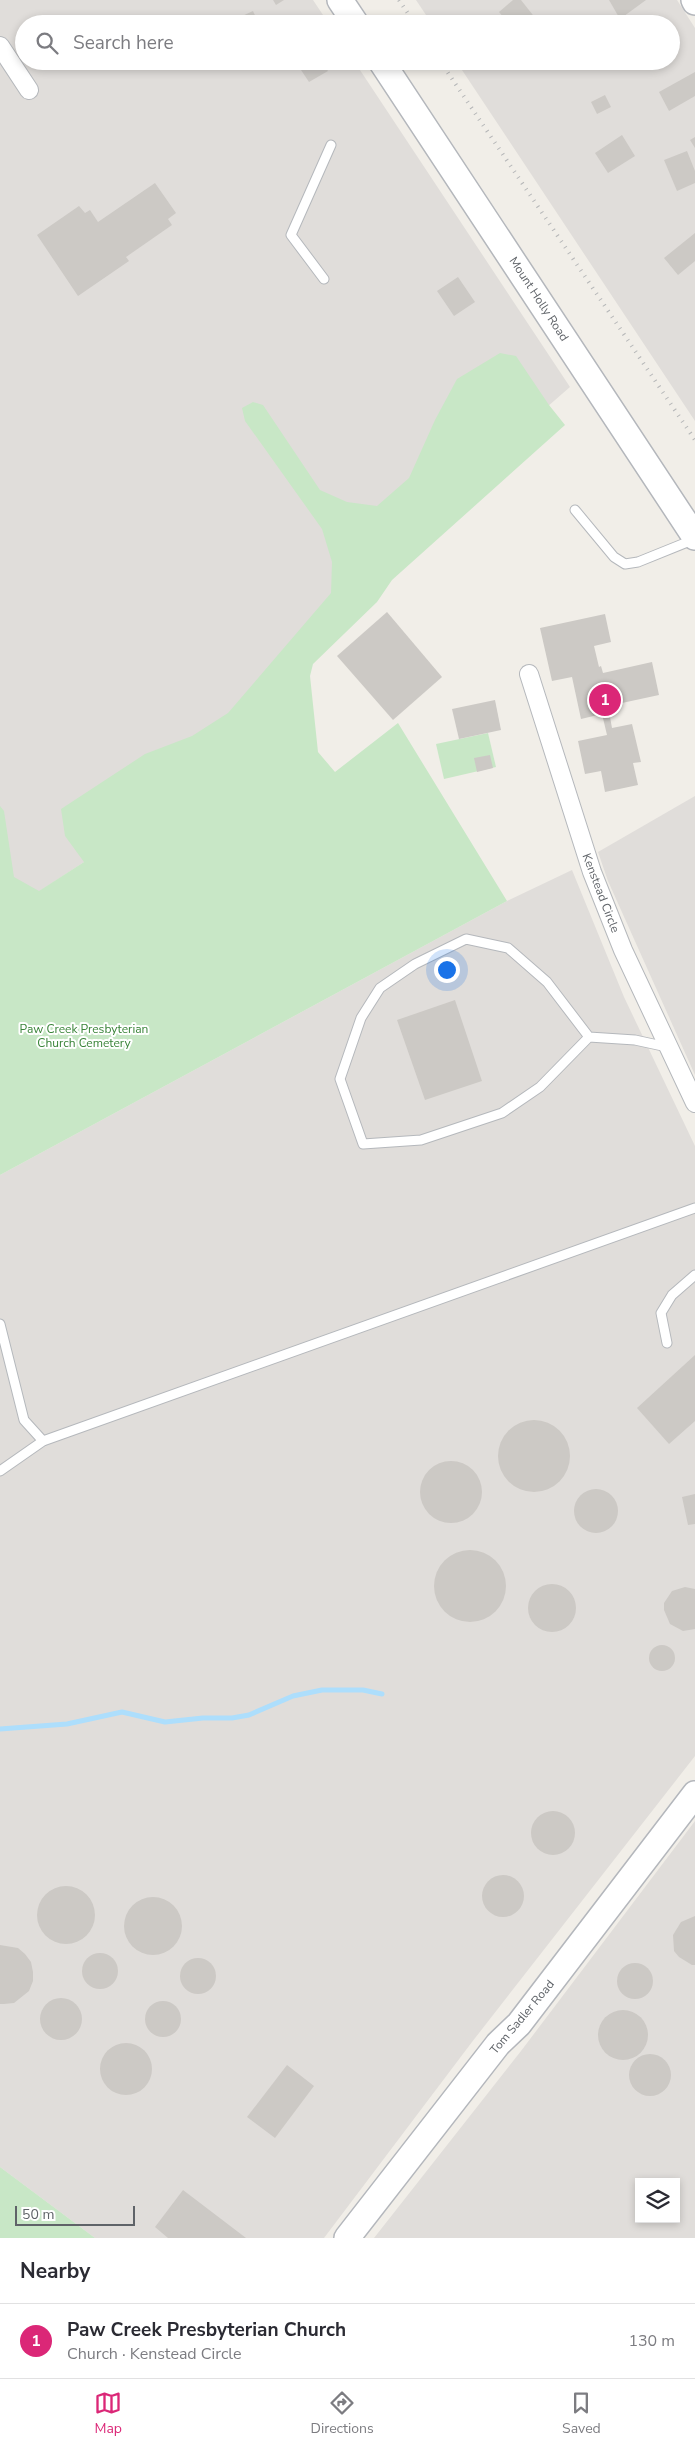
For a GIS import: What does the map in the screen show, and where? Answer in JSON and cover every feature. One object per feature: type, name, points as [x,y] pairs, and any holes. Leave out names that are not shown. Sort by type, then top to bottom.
[{"type":"street","points":[[340,0],[350,15]]},
{"type":"street","points":[[0,46],[15,69]]},
{"type":"street","points":[[16,70],[29,90]]},
{"type":"street","name":"Mount Holly Road","points":[[387,70],[695,538]]},
{"type":"street","name":"Kenstead Circle","points":[[529,674],[592,872],[667,1047],[694,1100]]},
{"type":"street","name":"Tom Sadler Road","points":[[347,2238],[498,2044],[530,2009],[695,1794]]},
{"type":"lane","points":[[324,279],[291,235],[331,145]]},
{"type":"lane","points":[[575,510],[614,557],[625,564],[638,562],[695,538]]},
{"type":"lane","points":[[589,1037],[547,982],[508,948],[466,939],[414,964],[380,988],[361,1018],[340,1079],[362,1144],[421,1140],[502,1113],[540,1086],[589,1037],[635,1040],[667,1047]]},
{"type":"lane","points":[[0,1471],[44,1441],[695,1208]]},
{"type":"lane","points":[[667,1343],[661,1313],[672,1295],[695,1275]]},
{"type":"lane","points":[[0,1324],[24,1420],[44,1441]]},
{"type":"shaded area","points":[[0,0],[313,0],[323,15],[15,15],[15,70],[360,70],[570,387],[374,558],[136,828],[0,917]]},
{"type":"shaded area","points":[[416,0],[677,0],[695,28],[695,421],[462,70],[680,70],[680,15],[426,15]]},
{"type":"shaded area","points":[[695,796],[695,1075],[608,881],[598,852]]},
{"type":"shaded area","points":[[572,870],[624,997],[695,1146],[695,1756],[472,2042],[324,2238],[95,2238],[0,2167],[0,1175],[507,901]]},
{"type":"shaded area","points":[[695,1821],[695,2238],[374,2238],[521,2051]]},
{"type":"green space","name":"Paw Creek Presbyterian Church Cemetery","points":[[500,353],[516,356],[565,425],[392,580],[377,602],[313,664],[310,676],[318,752],[335,772],[398,723],[507,901],[0,1175],[0,806],[4,811],[14,877],[39,891],[84,862],[65,836],[61,809],[145,754],[192,736],[228,713],[331,593],[332,562],[322,529],[245,421],[242,408],[253,402],[263,405],[320,490],[347,502],[377,506],[409,478],[435,420],[457,379]]},
{"type":"green space","points":[[488,733],[496,767],[444,779],[436,744]]},
{"type":"green space","points":[[0,2167],[95,2238],[0,2238]]},
{"type":"building","points":[[273,0],[284,0],[276,5]]},
{"type":"building","points":[[513,0],[521,0],[533,15],[502,15],[499,12]]},
{"type":"building","points":[[609,0],[646,0],[625,15],[618,15]]},
{"type":"building","points":[[253,11],[255,15],[244,15]]},
{"type":"building","points":[[301,70],[327,70],[328,71],[309,82]]},
{"type":"building","points":[[695,72],[695,96],[669,111],[659,92]]},
{"type":"building","points":[[605,95],[611,107],[597,114],[591,102]]},
{"type":"building","points":[[622,135],[635,156],[608,173],[595,153]]},
{"type":"building","points":[[695,137],[695,148],[690,140]]},
{"type":"building","points":[[687,151],[695,171],[695,183],[677,191],[664,160]]},
{"type":"building","points":[[155,183],[176,213],[168,219],[172,225],[126,257],[129,261],[78,296],[37,235],[79,206],[85,213],[90,210],[98,222]]},
{"type":"building","points":[[695,233],[695,261],[678,275],[664,258]]},
{"type":"building","points":[[458,277],[475,302],[454,316],[437,291]]},
{"type":"building","points":[[387,612],[442,677],[393,720],[337,656]]},
{"type":"building","points":[[605,614],[611,642],[594,646],[599,667],[601,666],[603,673],[652,662],[659,695],[608,706],[612,728],[632,724],[641,762],[633,763],[638,785],[605,792],[601,771],[585,774],[578,741],[607,735],[602,714],[581,719],[572,677],[552,681],[540,628]]},
{"type":"building","points":[[495,700],[501,730],[459,739],[452,709]]},
{"type":"building","points":[[490,755],[493,768],[477,772],[474,758]]},
{"type":"building","points":[[455,1000],[482,1081],[425,1100],[397,1020]]},
{"type":"building","points":[[695,1355],[695,1421],[669,1444],[637,1408]]},
{"type":"building","points":[[527,1420],[541,1420],[560,1430],[570,1449],[570,1463],[560,1482],[541,1492],[527,1492],[508,1482],[498,1463],[498,1449],[508,1430]]},
{"type":"building","points":[[445,1461],[457,1461],[473,1470],[480,1480],[482,1492],[480,1504],[473,1514],[457,1523],[445,1523],[434,1518],[425,1509],[420,1498],[420,1486],[425,1475],[434,1466]]},
{"type":"building","points":[[596,1489],[608,1493],[614,1499],[618,1511],[614,1523],[608,1529],[596,1533],[584,1529],[578,1523],[574,1511],[578,1499],[584,1493]]},
{"type":"building","points":[[695,1494],[695,1524],[688,1525],[682,1497]]},
{"type":"building","points":[[470,1550],[484,1553],[496,1560],[503,1572],[506,1586],[503,1600],[496,1612],[484,1619],[470,1622],[456,1619],[444,1612],[437,1600],[434,1586],[437,1572],[444,1560],[456,1553]]},
{"type":"building","points":[[547,1584],[557,1584],[569,1591],[576,1603],[576,1613],[569,1625],[557,1632],[547,1632],[539,1628],[532,1621],[528,1613],[528,1603],[532,1595],[539,1588]]},
{"type":"building","points":[[685,1587],[695,1589],[695,1629],[683,1631],[670,1624],[664,1610],[664,1603],[672,1591]]},
{"type":"building","points":[[662,1645],[671,1649],[675,1658],[671,1667],[662,1671],[653,1667],[649,1658],[653,1649]]},
{"type":"building","points":[[553,1811],[565,1815],[571,1821],[575,1833],[571,1845],[565,1851],[553,1855],[541,1851],[535,1845],[531,1833],[535,1821],[541,1815]]},
{"type":"building","points":[[507,1875],[515,1878],[521,1884],[524,1896],[521,1908],[515,1914],[499,1917],[491,1914],[485,1908],[482,1892],[485,1884],[491,1878]]},
{"type":"building","points":[[60,1886],[72,1886],[82,1890],[91,1899],[95,1921],[87,1936],[72,1944],[60,1944],[50,1940],[41,1931],[37,1921],[37,1909],[41,1899],[50,1890]]},
{"type":"building","points":[[153,1897],[164,1899],[174,1905],[180,1915],[182,1926],[180,1937],[174,1947],[164,1953],[153,1955],[142,1953],[132,1947],[126,1937],[124,1926],[126,1915],[132,1905],[142,1899]]},
{"type":"building","points":[[695,1916],[695,1965],[692,1965],[679,1957],[674,1951],[673,1935],[681,1922]]},
{"type":"building","points":[[0,1945],[18,1948],[31,1962],[33,1981],[29,1991],[14,2003],[0,2004]]},
{"type":"building","points":[[100,1953],[107,1954],[113,1958],[117,1964],[117,1978],[113,1984],[107,1988],[100,1989],[93,1988],[87,1984],[83,1978],[82,1971],[83,1964],[87,1958],[93,1954]]},
{"type":"building","points":[[198,1958],[205,1959],[211,1963],[215,1969],[215,1983],[211,1989],[205,1993],[198,1994],[191,1993],[185,1989],[181,1983],[180,1976],[181,1969],[185,1963],[191,1959]]},
{"type":"building","points":[[635,1963],[647,1969],[653,1981],[647,1993],[635,1999],[623,1993],[617,1981],[623,1969]]},
{"type":"building","points":[[65,1998],[73,2001],[79,2007],[82,2019],[79,2031],[73,2037],[57,2040],[49,2037],[43,2031],[40,2015],[43,2007],[49,2001]]},
{"type":"building","points":[[163,2001],[170,2002],[176,2006],[180,2012],[180,2026],[176,2032],[170,2036],[163,2037],[156,2036],[150,2032],[146,2026],[145,2019],[146,2012],[150,2006],[156,2002]]},
{"type":"building","points":[[623,2010],[637,2014],[644,2021],[648,2035],[644,2049],[637,2056],[623,2060],[609,2056],[602,2049],[598,2035],[602,2021],[609,2014]]},
{"type":"building","points":[[126,2043],[136,2045],[144,2051],[150,2059],[152,2069],[150,2079],[144,2087],[136,2093],[126,2095],[116,2093],[108,2087],[102,2079],[100,2069],[102,2059],[108,2051],[116,2045]]},
{"type":"building","points":[[654,2054],[662,2057],[668,2063],[671,2075],[668,2087],[662,2093],[646,2096],[638,2093],[632,2087],[629,2071],[632,2063],[638,2057]]},
{"type":"building","points":[[287,2065],[314,2086],[275,2138],[247,2117]]},
{"type":"building","points":[[183,2190],[246,2238],[168,2238],[155,2227]]},
{"type":"waterway","points":[[0,1729],[67,1724],[122,1712],[165,1722],[203,1718],[232,1718],[249,1715],[293,1696],[322,1690],[363,1690],[382,1694]]},
{"type":"railway","points":[[399,0],[409,15]]},
{"type":"railway","points":[[446,70],[695,440]]},
{"type":"place","name":"Paw Creek Presbyterian Church","points":[[605,700]]}]
